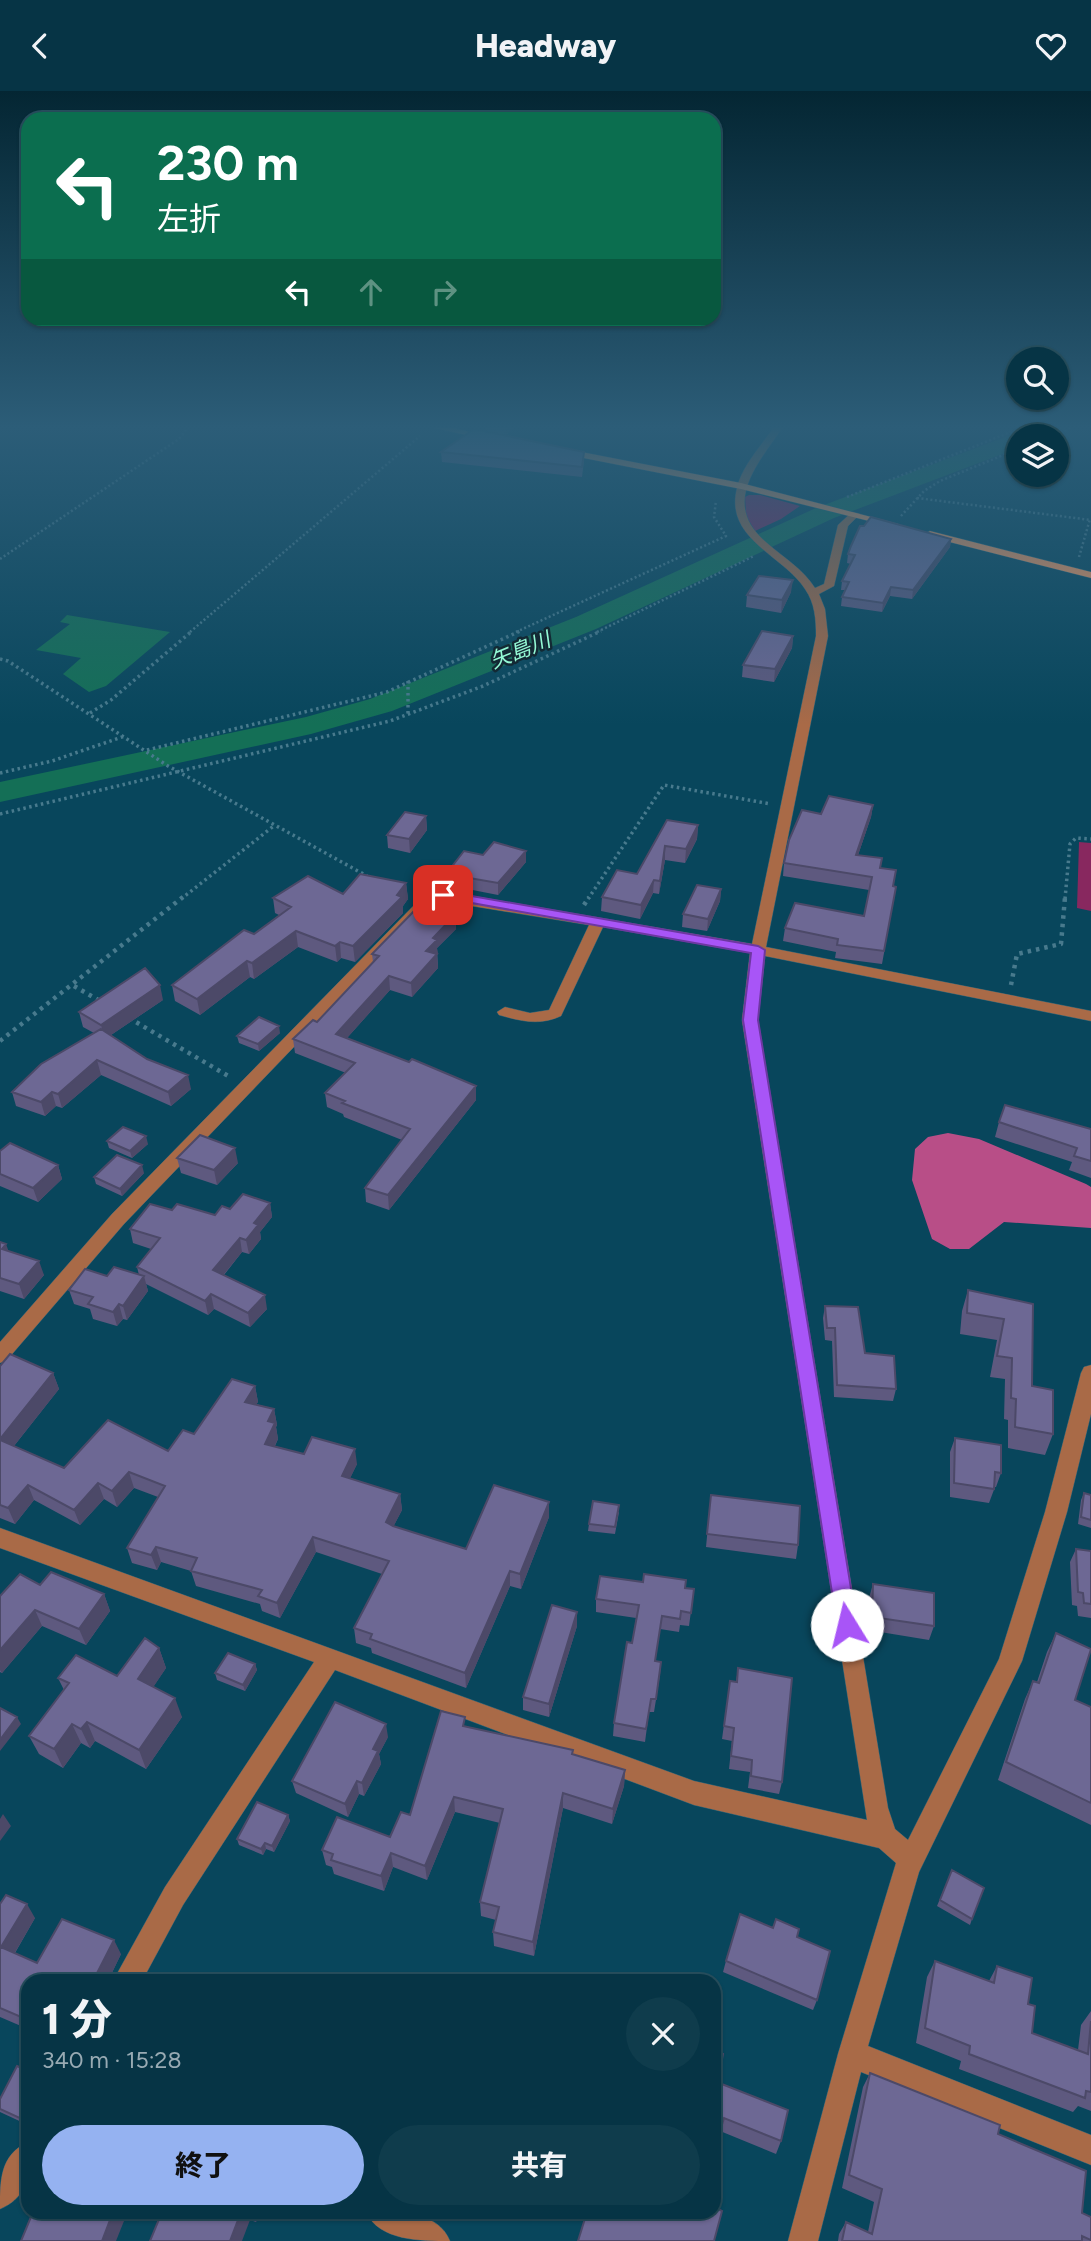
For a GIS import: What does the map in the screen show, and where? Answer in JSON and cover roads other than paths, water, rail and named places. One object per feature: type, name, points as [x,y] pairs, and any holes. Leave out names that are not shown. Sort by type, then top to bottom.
[{"type":"main road","points":[[894,524],[906,527]]},
{"type":"main road","points":[[919,531],[1091,575]]},
{"type":"street","points":[[745,524],[752,537],[808,584],[821,610],[822,636],[758,950],[750,1020],[875,1808],[885,1837]]},
{"type":"street","points":[[813,593],[829,586],[844,524]]},
{"type":"street","points":[[0,1355],[118,1219],[431,896],[443,895],[758,950],[1091,1016]]},
{"type":"street","points":[[505,1012],[544,1020],[555,1013],[598,922]]},
{"type":"street","points":[[803,2241],[852,2054],[912,1860],[1010,1661],[1056,1512],[1091,1373]]},
{"type":"street","points":[[0,1538],[330,1657],[694,1793],[885,1837],[912,1860]]},
{"type":"street","points":[[131,1974],[174,1896],[330,1657]]},
{"type":"street","points":[[852,2054],[1091,2150]]},
{"type":"street","points":[[0,2194],[21,2166]]},
{"type":"street","points":[[394,2219],[435,2241]]},
{"type":"waterway","name":"矢島川","points":[[0,792],[311,725],[381,705],[586,623],[800,524]]}]
